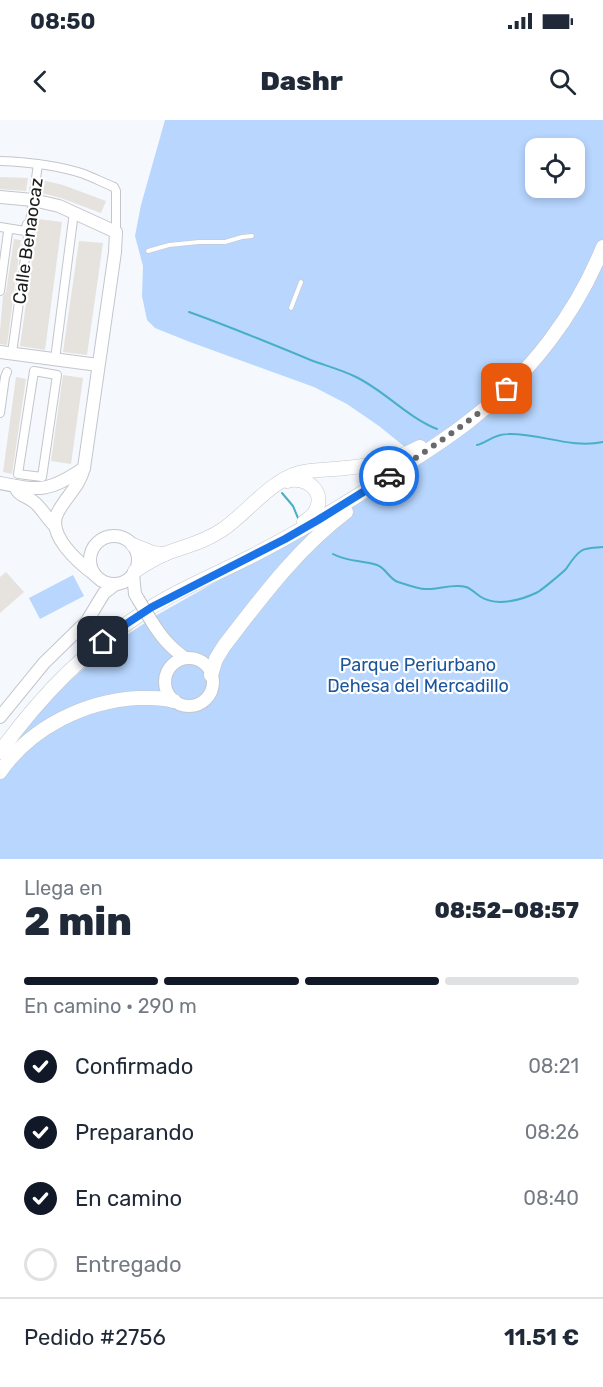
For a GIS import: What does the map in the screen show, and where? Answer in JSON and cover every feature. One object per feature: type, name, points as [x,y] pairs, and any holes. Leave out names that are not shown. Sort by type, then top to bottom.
[{"type":"main road","points":[[0,752],[39,702],[61,679],[126,624],[152,607],[285,539],[326,515],[449,436],[489,405],[536,358],[570,310],[603,247]]},
{"type":"main road","points":[[134,572],[150,561],[187,548],[221,531],[266,492],[289,477],[307,471],[371,465],[449,436]]},
{"type":"main road","points":[[211,675],[216,659],[224,646],[279,576],[329,526],[372,493],[389,476]]},
{"type":"main road","points":[[282,482],[293,479],[307,482],[316,492],[318,499],[315,512],[285,539]]},
{"type":"main road","points":[[133,545],[153,553],[167,554]]},
{"type":"main road","points":[[0,772],[25,743],[69,714],[125,699],[160,697],[174,701]]},
{"type":"street","points":[[0,161],[60,168],[83,174],[114,187],[116,191],[115,252],[84,468],[79,483],[56,515],[55,526]]},
{"type":"street","name":"Calle Benaocaz","points":[[6,352],[28,234],[38,164]]},
{"type":"street","points":[[0,197],[33,200],[59,206],[116,232]]},
{"type":"street","points":[[0,202],[27,203],[29,207],[25,231],[3,230]]},
{"type":"street","points":[[55,358],[74,212]]},
{"type":"street","points":[[3,230],[28,234]]},
{"type":"street","points":[[0,291],[3,230]]},
{"type":"street","points":[[6,352],[98,365]]},
{"type":"street","points":[[34,371],[57,375],[42,477],[18,474],[34,371]]},
{"type":"street","points":[[0,413],[7,372]]},
{"type":"street","points":[[0,483],[38,489],[47,488],[62,482],[84,468]]},
{"type":"street","points":[[15,486],[16,490],[36,504],[55,526],[60,539],[70,553],[96,575],[109,583],[124,581],[134,572],[138,558],[133,545],[128,540],[114,536],[106,537],[94,546],[90,560],[91,568],[96,575],[97,595],[94,609]]},
{"type":"street","points":[[66,546],[75,549],[94,546]]},
{"type":"street","points":[[134,572],[136,596]]},
{"type":"street","points":[[117,583],[136,596],[162,638],[186,658]]},
{"type":"street","points":[[0,717],[44,663],[87,621],[104,593],[117,583]]},
{"type":"street","points":[[162,638],[169,669]]},
{"type":"street","points":[[186,658],[201,662],[211,675],[211,690],[208,696],[195,705],[188,706],[174,701],[166,690],[166,675],[169,669],[173,663],[186,658]]},
{"type":"lane","points":[[148,251],[169,245],[225,242],[252,236]]},
{"type":"lane","points":[[291,308],[301,282]]},
{"type":"green space","name":"Parque Periurbano Dehesa del Mercadillo","points":[[165,120],[603,120],[603,859],[0,859],[0,766],[12,746],[40,710],[67,683],[110,646],[157,615],[421,460],[347,404],[314,387],[155,328],[147,320],[142,296],[143,266],[135,236],[141,205]]},
{"type":"green space","points":[[73,575],[84,596],[40,619],[29,598]]},
{"type":"building","points":[[0,177],[28,178],[26,191],[0,189]]},
{"type":"building","points":[[42,180],[106,201],[101,213],[41,193]]},
{"type":"building","points":[[38,219],[62,222],[45,350],[20,346]]},
{"type":"building","points":[[14,239],[21,240],[7,345],[0,344],[0,330],[3,296],[6,292]]},
{"type":"building","points":[[79,241],[103,243],[87,355],[63,352]]},
{"type":"building","points":[[63,375],[83,378],[71,464],[51,461]]},
{"type":"building","points":[[16,377],[26,379],[12,474],[3,472]]},
{"type":"building","points":[[6,572],[24,592],[0,613],[0,577]]},
{"type":"waterway","points":[[189,312],[356,377],[377,389],[416,418],[437,429]]},
{"type":"waterway","points":[[477,445],[499,435],[508,434],[579,444],[603,442]]},
{"type":"waterway","points":[[282,493],[293,506],[298,518]]},
{"type":"waterway","points":[[333,554],[377,565],[395,581],[422,589],[461,586],[487,600],[502,602],[525,598],[538,592],[566,569],[581,551],[603,547]]},
{"type":"way so far","points":[[389,476],[449,436],[507,389]]},
{"type":"route","points":[[103,642],[152,607],[285,539],[389,476]]}]
